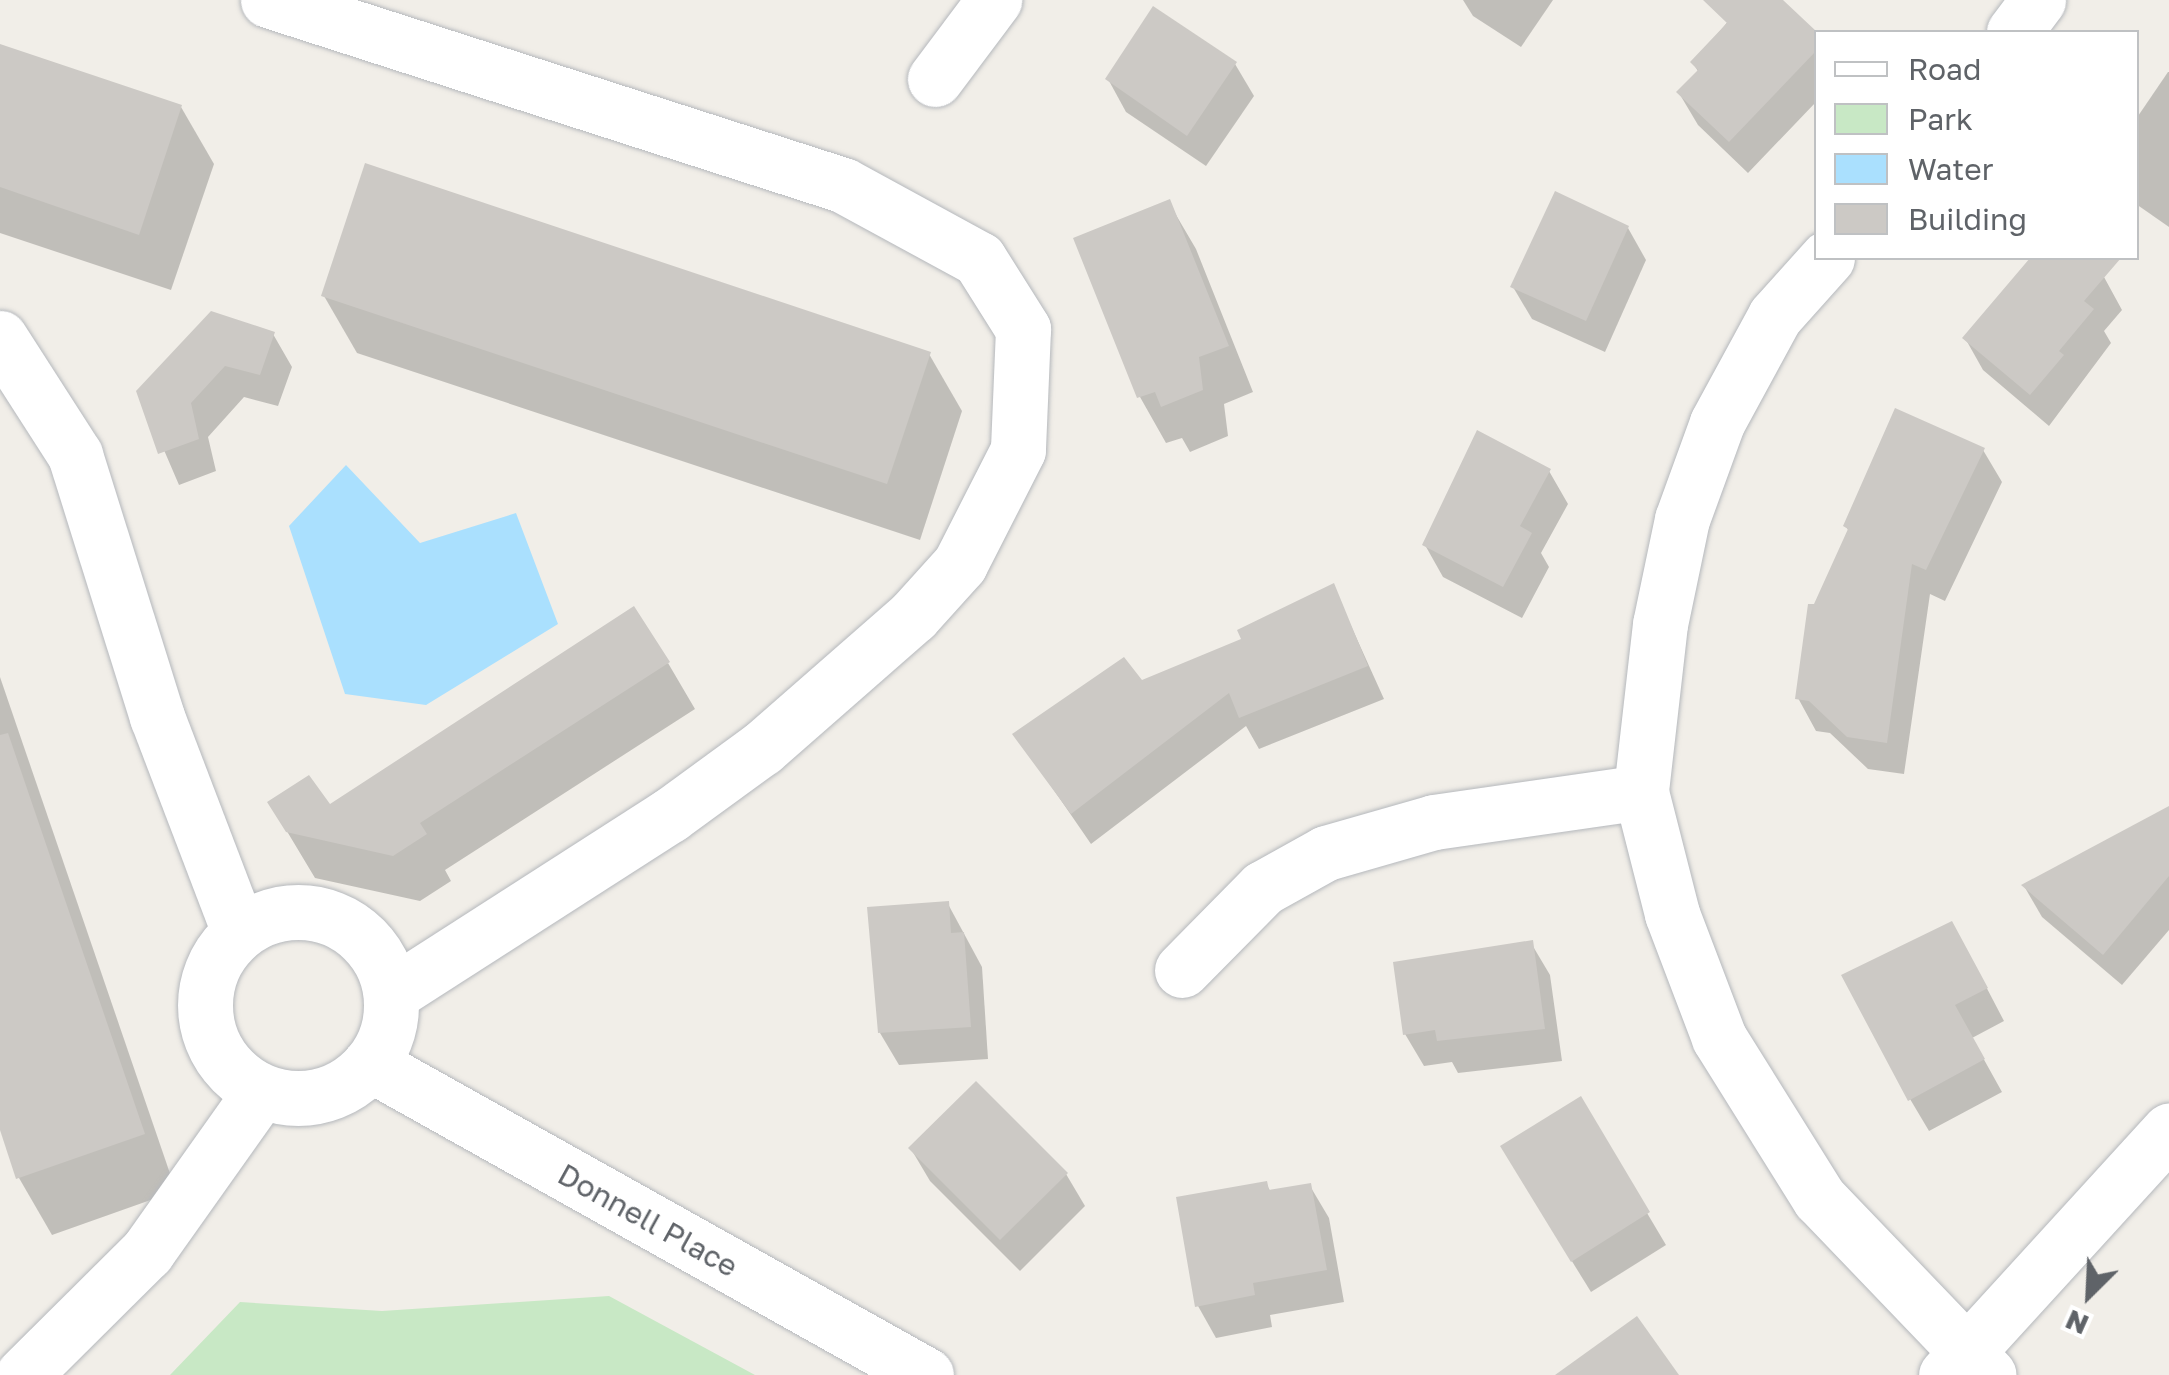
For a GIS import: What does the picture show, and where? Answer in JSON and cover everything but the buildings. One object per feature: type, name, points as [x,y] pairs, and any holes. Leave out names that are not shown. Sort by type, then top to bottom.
[{"type":"street","points":[[268,0],[844,185],[979,259],[1024,329],[1018,450],[960,564],[914,616],[762,748],[670,815],[391,994]]},
{"type":"street","points":[[935,79],[994,0]]},
{"type":"street","points":[[2016,30],[2038,0]]},
{"type":"street","points":[[1825,260],[1775,316],[1717,422],[1682,519],[1660,624],[1641,792],[1672,914],[1720,1038],[1819,1198],[1967,1367],[2169,1131]]},
{"type":"street","points":[[0,338],[75,455],[156,717],[239,932]]},
{"type":"street","points":[[1182,970],[1263,888],[1326,854],[1434,822],[1641,792]]},
{"type":"street","points":[[292,912],[346,925],[384,967],[391,994],[384,1043],[370,1064],[320,1096],[261,1091],[234,1073],[214,1047],[205,1017],[206,985],[218,955],[239,932],[292,912]]},
{"type":"street","name":"Donnell Place","points":[[370,1064],[926,1375]]},
{"type":"street","points":[[23,1375],[147,1252],[261,1091]]},
{"type":"green space","points":[[609,1296],[755,1375],[170,1375],[240,1302],[382,1311]]},
{"type":"water","points":[[346,465],[420,543],[516,513],[558,624],[426,705],[345,694],[289,526]]}]
